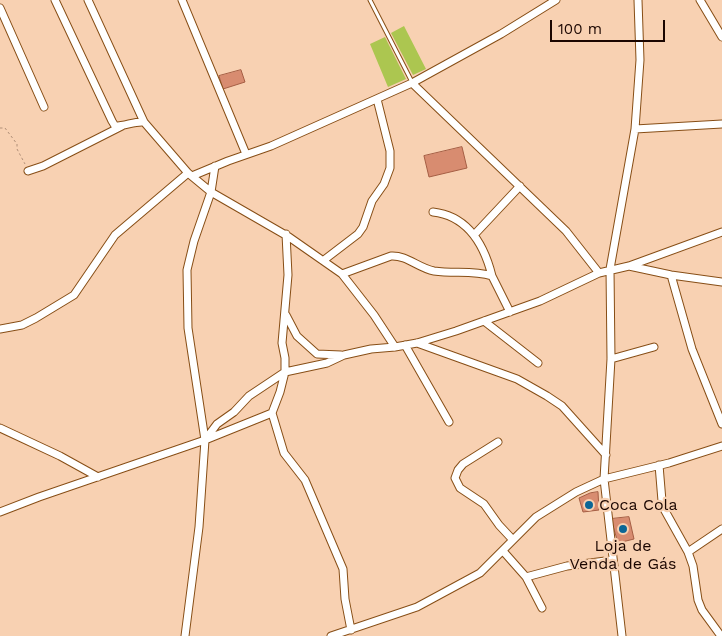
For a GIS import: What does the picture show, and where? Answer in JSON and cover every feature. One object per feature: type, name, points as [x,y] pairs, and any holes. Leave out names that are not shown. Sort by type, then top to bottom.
[{"type":"street","points":[[55,0],[112,121],[115,126],[122,126]]},
{"type":"street","points":[[88,0],[144,122],[190,174],[211,192],[286,234],[342,274],[374,315],[395,347]]},
{"type":"street","points":[[182,0],[246,154]]},
{"type":"street","points":[[0,329],[22,325],[74,296],[115,235],[190,174],[271,146],[412,83],[501,34],[556,0]]},
{"type":"street","points":[[622,636],[604,479],[611,359],[610,269],[635,130],[640,60],[638,0]]},
{"type":"street","points":[[700,0],[722,37]]},
{"type":"street","points":[[0,8],[44,107]]},
{"type":"street","points":[[412,83],[566,231],[599,273]]},
{"type":"street","points":[[324,260],[358,234],[363,227],[369,207],[384,184],[390,168],[390,151],[377,99]]},
{"type":"street","points":[[28,171],[43,166],[122,126],[140,121],[144,122]]},
{"type":"street","points":[[635,130],[722,124]]},
{"type":"street","points":[[184,636],[199,527],[204,440],[188,328],[187,270],[194,241],[211,192],[215,166]]},
{"type":"street","points":[[474,235],[520,186]]},
{"type":"street","points":[[433,212],[454,216],[474,235],[487,257],[492,276],[510,312]]},
{"type":"street","points":[[204,440],[217,424],[234,412],[249,396],[285,372],[326,363],[344,355],[371,349],[417,343],[540,301],[599,273],[629,266],[722,232]]},
{"type":"street","points":[[286,234],[288,275],[286,315],[282,330],[285,372],[272,413],[284,453],[304,480],[343,569],[345,599],[352,630]]},
{"type":"street","points":[[342,274],[391,256],[398,256],[433,271],[482,273],[492,276]]},
{"type":"street","points":[[629,266],[672,275],[722,282]]},
{"type":"street","points":[[672,275],[692,349],[722,424]]},
{"type":"street","points":[[286,315],[297,336],[317,354],[344,355]]},
{"type":"street","points":[[484,321],[538,363]]},
{"type":"street","points":[[417,343],[517,379],[547,396],[562,406],[606,455]]},
{"type":"street","points":[[405,345],[449,422]]},
{"type":"street","points":[[611,359],[654,347]]},
{"type":"street","points":[[0,512],[204,440],[272,413]]},
{"type":"street","points":[[0,428],[60,456],[98,477]]},
{"type":"street","points":[[498,442],[463,464],[458,470],[456,478],[460,488],[484,504],[513,540]]},
{"type":"street","points":[[331,636],[417,607],[480,573],[536,517],[576,492],[604,479],[722,446]]},
{"type":"street","points":[[659,465],[664,508],[688,552],[693,566],[698,600],[702,610],[719,634]]},
{"type":"street","points":[[688,552],[722,529]]},
{"type":"street","points":[[503,551],[526,577],[542,608]]},
{"type":"street","points":[[526,577],[567,566],[613,560]]},
{"type":"lane","points":[[370,0],[412,83]]},
{"type":"path","points":[[0,128],[5,128],[17,144],[17,149],[28,171]]},
{"type":"green space","points":[[404,26],[426,69],[413,75],[391,33]]},
{"type":"green space","points":[[385,37],[406,79],[388,87],[370,44]]},
{"type":"building","points":[[241,70],[245,82],[223,89],[219,76]]},
{"type":"building","points":[[462,147],[467,168],[429,177],[424,156]]},
{"type":"building","points":[[598,492],[599,510],[583,512],[579,498]]},
{"type":"building","name":"Loja de Venda de Gás","points":[[629,517],[634,539],[618,543],[611,519]]},
{"type":"place","name":"Coca Cola","points":[[589,505]]},
{"type":"place","name":"Loja de Venda de Gás","points":[[623,529]]}]
